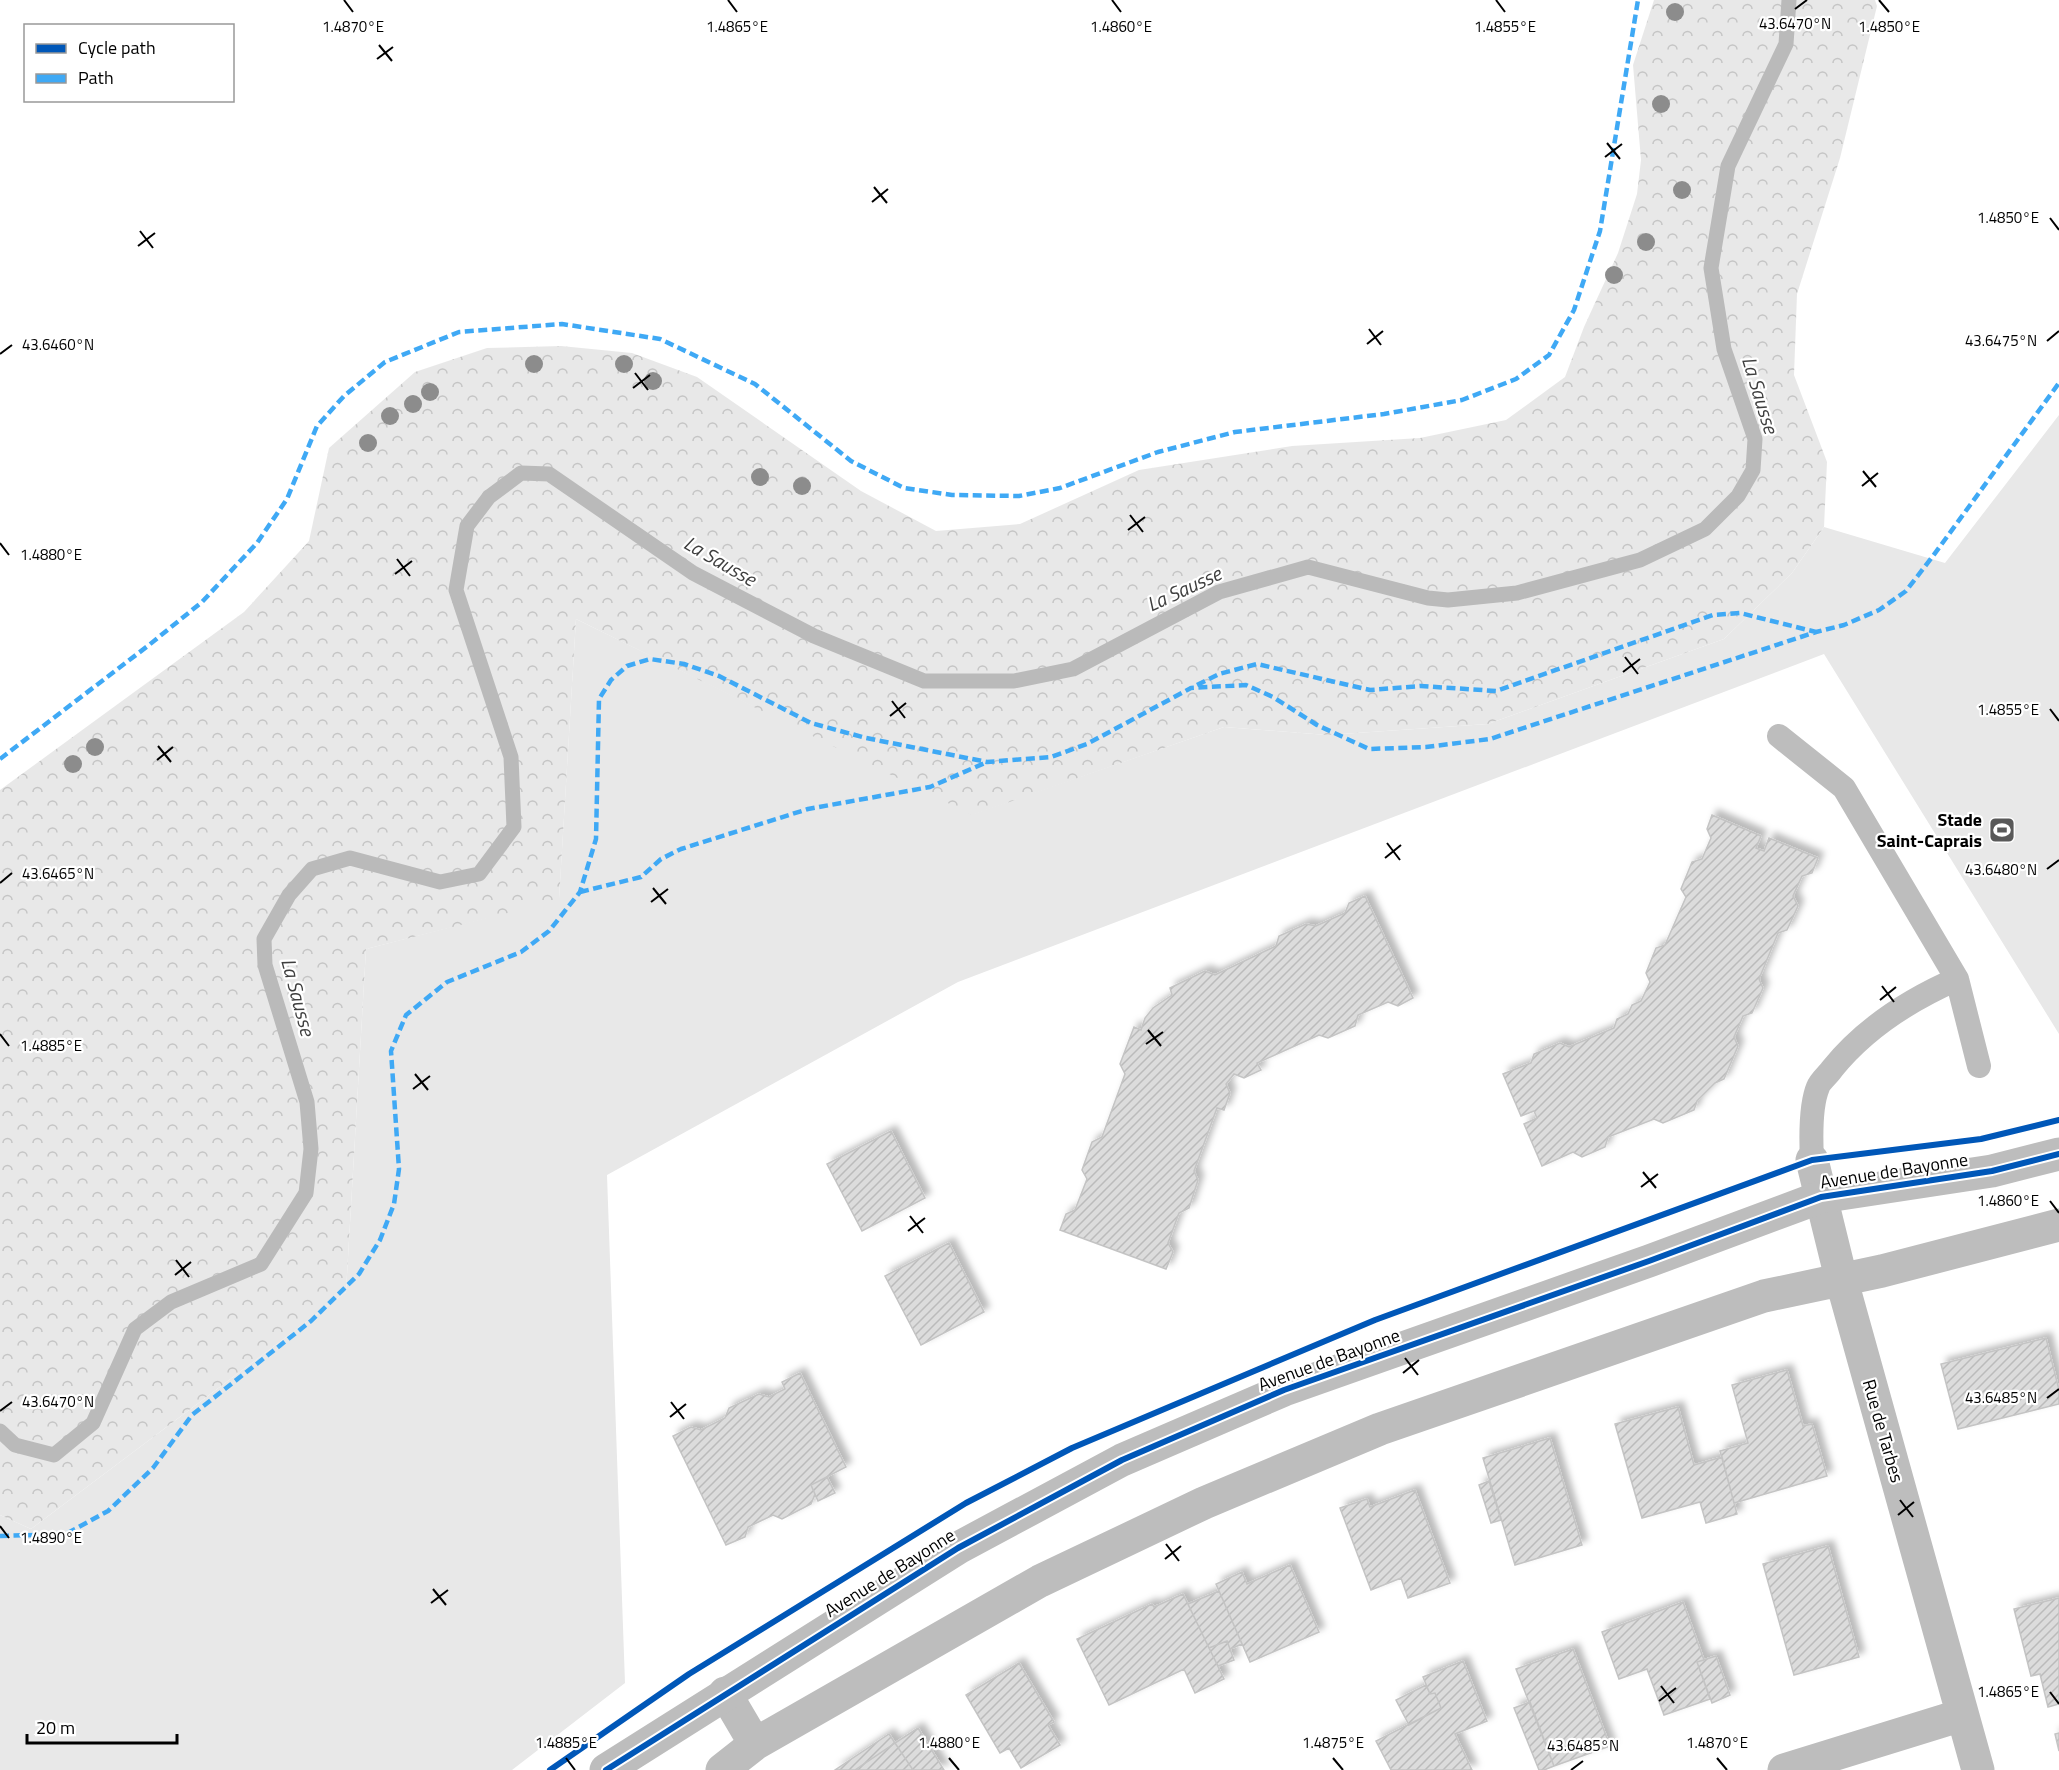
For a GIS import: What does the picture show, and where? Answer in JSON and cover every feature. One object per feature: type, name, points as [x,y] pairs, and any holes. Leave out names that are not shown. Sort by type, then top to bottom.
[{"type":"street","name":"Avenue de Bayonne","points":[[606,1770],[724,1693],[958,1548],[1122,1460],[1284,1390],[1649,1261],[1821,1197],[1992,1171],[2059,1154]]},
{"type":"street","name":"Rue de Tarbes","points":[[1812,1160],[1841,1278],[1978,1770]]},
{"type":"street","points":[[722,1770],[755,1744],[1040,1581],[1204,1503],[1403,1421],[1764,1296],[1882,1270],[2059,1226]]},
{"type":"street","points":[[724,1693],[755,1744]]},
{"type":"street","points":[[1784,1770],[1962,1715]]},
{"type":"lane","points":[[1779,736],[1844,788],[1957,979],[1979,1066]]},
{"type":"lane","points":[[1812,1160],[1811,1124],[1818,1087],[1845,1052],[1889,1015],[1924,993],[1957,979]]},
{"type":"green space","points":[[1654,0],[1875,0],[1877,6],[1840,158],[1797,294],[1794,375],[1827,462],[1824,527],[1792,573],[1724,639],[1488,724],[1327,735],[1224,727],[972,815],[576,619],[559,900],[366,949],[346,1292],[31,1529],[0,1515],[0,790],[244,612],[309,541],[329,448],[415,372],[487,348],[561,346],[632,353],[697,377],[861,491],[936,531],[1020,524],[1139,470],[1292,446],[1420,438],[1506,420],[1565,377],[1584,327],[1618,253],[1637,194],[1641,160],[1633,65]]},
{"type":"green space","points":[[2059,415],[2059,1034],[1824,654],[958,982],[607,1175],[625,1683],[512,1770],[0,1770],[0,1515],[31,1529],[346,1292],[366,949],[559,899],[576,619],[973,814],[1224,727],[1327,735],[1488,724],[1724,639],[1792,573],[1824,527],[1945,563]]},
{"type":"building","points":[[1712,815],[1761,836],[1756,848],[1764,851],[1769,838],[1818,858],[1812,873],[1802,876],[1793,896],[1798,906],[1787,930],[1778,933],[1759,979],[1763,988],[1752,1013],[1743,1016],[1734,1037],[1738,1046],[1724,1079],[1715,1083],[1697,1101],[1694,1110],[1663,1123],[1654,1119],[1608,1137],[1605,1147],[1582,1157],[1573,1152],[1542,1166],[1524,1124],[1537,1118],[1534,1111],[1521,1116],[1503,1074],[1531,1063],[1534,1054],[1560,1043],[1569,1047],[1614,1028],[1617,1019],[1628,1014],[1632,1005],[1641,1001],[1650,982],[1646,973],[1656,948],[1665,945],[1686,897],[1681,889],[1692,862],[1702,859],[1711,838],[1707,829]]},
{"type":"building","points":[[1365,896],[1413,998],[1398,1006],[1388,1002],[1358,1015],[1355,1026],[1328,1038],[1319,1035],[1257,1063],[1261,1070],[1244,1078],[1234,1074],[1226,1084],[1230,1093],[1224,1110],[1217,1108],[1194,1171],[1198,1180],[1189,1208],[1179,1213],[1168,1243],[1173,1252],[1166,1269],[1060,1230],[1066,1214],[1075,1210],[1087,1179],[1082,1170],[1092,1142],[1102,1137],[1125,1074],[1120,1064],[1134,1027],[1141,1030],[1145,1018],[1153,1008],[1172,995],[1170,988],[1205,971],[1215,975],[1276,946],[1279,936],[1306,924],[1316,926],[1345,913],[1349,903]]},
{"type":"building","points":[[891,1131],[925,1198],[862,1231],[827,1164]]},
{"type":"building","points":[[949,1243],[984,1312],[921,1345],[885,1276]]},
{"type":"building","points":[[2046,1338],[2059,1390],[2059,1404],[1958,1429],[1941,1364]]},
{"type":"building","points":[[1787,1370],[1803,1426],[1812,1424],[1827,1476],[1734,1503],[1720,1451],[1748,1443],[1732,1385]]},
{"type":"building","points":[[800,1373],[846,1467],[811,1485],[815,1494],[811,1504],[782,1519],[773,1515],[748,1527],[745,1537],[726,1545],[673,1436],[691,1427],[701,1430],[725,1418],[729,1408],[759,1394],[769,1397],[785,1389],[782,1382]]},
{"type":"building","points":[[1678,1407],[1694,1465],[1722,1457],[1737,1514],[1706,1523],[1700,1502],[1642,1518],[1615,1424]]},
{"type":"building","points":[[1550,1438],[1582,1545],[1515,1565],[1483,1458]]},
{"type":"building","points":[[827,1477],[835,1493],[818,1501],[811,1485]]},
{"type":"building","points":[[1489,1481],[1501,1520],[1491,1523],[1479,1485]]},
{"type":"building","points":[[1415,1490],[1450,1583],[1408,1598],[1401,1578],[1371,1590],[1340,1508],[1367,1499],[1370,1507]]},
{"type":"building","points":[[1828,1546],[1859,1657],[1794,1675],[1763,1564]]},
{"type":"building","points":[[1290,1565],[1319,1632],[1250,1662],[1216,1584],[1242,1572],[1247,1584]]},
{"type":"building","points":[[1219,1591],[1242,1644],[1230,1649],[1227,1641],[1209,1648],[1188,1604]]},
{"type":"building","points":[[1183,1594],[1224,1679],[1195,1693],[1184,1669],[1109,1705],[1077,1639],[1152,1604],[1154,1607]]},
{"type":"building","points":[[2059,1598],[2059,1704],[2048,1707],[2040,1674],[2031,1676],[2014,1609]]},
{"type":"building","points":[[1683,1602],[1704,1660],[1697,1662],[1710,1699],[1664,1715],[1647,1669],[1619,1679],[1602,1632]]},
{"type":"building","points":[[1227,1641],[1234,1660],[1218,1666],[1209,1648]]},
{"type":"building","points":[[1573,1649],[1610,1746],[1554,1766],[1516,1669]]},
{"type":"building","points":[[1716,1656],[1730,1695],[1712,1703],[1697,1662]]},
{"type":"building","points":[[1463,1661],[1487,1721],[1455,1734],[1472,1770],[1391,1770],[1376,1741],[1441,1708],[1435,1693],[1430,1694],[1423,1677]]},
{"type":"building","points":[[1019,1663],[1054,1722],[1048,1725],[1060,1745],[1021,1768],[1009,1748],[1000,1753],[966,1695]]},
{"type":"building","points":[[1426,1685],[1430,1694],[1435,1693],[1441,1708],[1409,1725],[1396,1700]]},
{"type":"building","points":[[1530,1702],[1554,1766],[1544,1770],[1539,1770],[1514,1708]]},
{"type":"building","points":[[918,1728],[944,1770],[913,1770],[895,1743]]},
{"type":"building","points":[[2059,1733],[2059,1751],[2055,1734]]},
{"type":"building","points":[[889,1734],[895,1743],[855,1770],[835,1770]]},
{"type":"building","points":[[895,1743],[913,1770],[855,1770]]},
{"type":"waterway","name":"La Sausse","points":[[0,1431],[15,1445],[54,1455],[93,1423],[135,1329],[171,1302],[261,1264],[306,1193],[311,1149],[307,1102],[265,965],[264,939],[289,895],[312,869],[350,858],[440,882],[479,874],[514,827],[511,757],[456,590],[467,526],[489,497],[521,473],[549,474],[693,573],[814,636],[924,681],[1014,681],[1073,669],[1219,592],[1308,567],[1428,598],[1448,600],[1517,593],[1640,560],[1705,529],[1738,496],[1753,470],[1755,439],[1724,349],[1711,268],[1728,166],[1786,44],[1789,0]]},
{"type":"marked path","points":[[0,759],[202,602],[257,543],[287,499],[317,426],[344,396],[385,362],[459,332],[562,324],[660,339],[755,384],[851,461],[904,488],[952,495],[1019,496],[1060,488],[1158,452],[1235,432],[1384,414],[1462,400],[1516,379],[1549,355],[1574,310],[1600,231],[1638,0]]},
{"type":"marked path","points":[[0,1536],[66,1534],[108,1511],[153,1468],[192,1415],[311,1321],[359,1274],[380,1240],[394,1204],[399,1169],[391,1051],[406,1015],[447,982],[521,952],[549,931],[580,892],[596,839],[599,699],[611,680],[627,666],[650,659],[684,664],[719,676],[811,723],[866,738],[987,762],[1051,757],[1087,744],[1191,688],[1246,685],[1273,697],[1317,725],[1369,749],[1426,747],[1490,739],[1816,632],[1844,625],[1879,610],[1906,591],[2059,383]]},
{"type":"marked path","points":[[1197,685],[1219,674],[1257,664],[1370,690],[1421,686],[1496,691],[1713,615],[1740,613],[1816,632]]},
{"type":"marked path","points":[[580,892],[641,877],[661,859],[681,849],[808,809],[930,787],[987,762]]},
{"type":"cycle path","points":[[550,1770],[689,1674],[966,1503],[1072,1448],[1375,1320],[1812,1160],[1981,1139],[2059,1120]]},
{"type":"cycle path","points":[[606,1770],[958,1548],[1122,1460],[1284,1390],[1649,1261],[1821,1197],[1992,1171],[2059,1154]]},
{"type":"place","name":"Stade Saint-Caprais","points":[[2002,830]]}]
